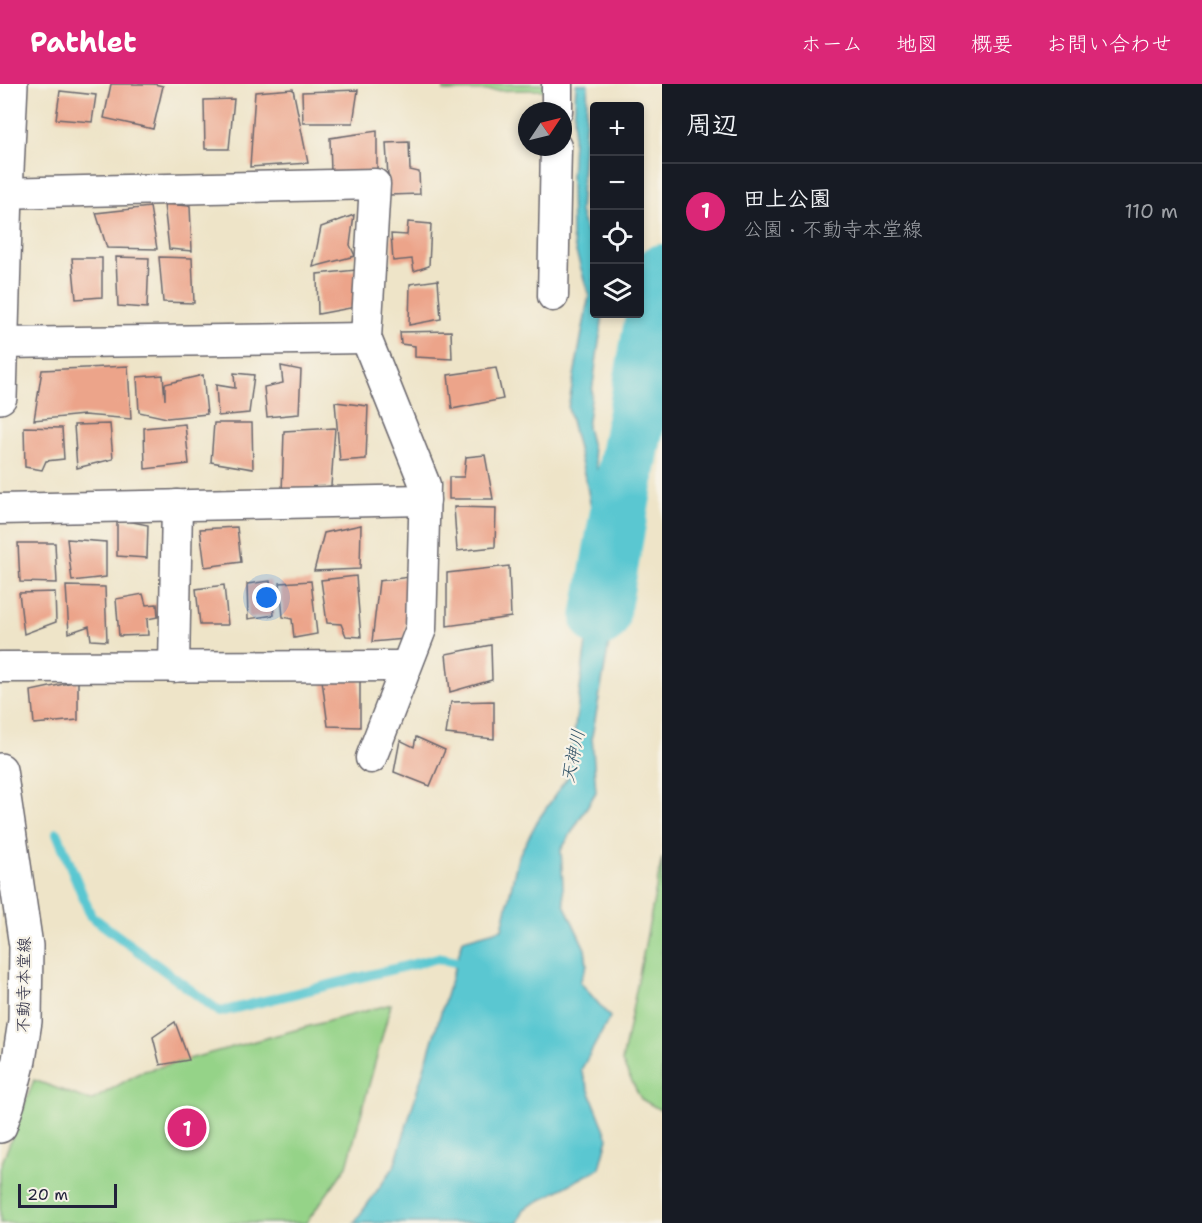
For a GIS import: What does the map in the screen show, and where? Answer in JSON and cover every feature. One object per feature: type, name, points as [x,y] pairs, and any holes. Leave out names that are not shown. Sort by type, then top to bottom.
[{"type":"main road","points":[[0,397],[3,192],[11,84]]},
{"type":"main road","name":"不動寺本堂線","points":[[0,770],[26,946],[25,1021],[19,1060],[0,1126]]},
{"type":"street","points":[[557,84],[557,102]]},
{"type":"street","points":[[553,296],[556,156]]},
{"type":"street","points":[[3,192],[375,184],[366,338],[425,485],[425,500],[421,629],[371,758]]},
{"type":"street","points":[[1,322],[366,338]]},
{"type":"street","points":[[0,509],[425,500]]},
{"type":"street","points":[[174,667],[177,505]]},
{"type":"street","points":[[0,667],[406,666]]},
{"type":"green space","points":[[444,84],[550,84],[550,90],[444,91]]},
{"type":"green space","points":[[662,858],[662,1111],[641,1099],[622,1062]]},
{"type":"green space","points":[[391,1004],[347,1166],[306,1223],[0,1223],[0,1168],[34,1080],[91,1101],[141,1072]]},
{"type":"water","points":[[576,84],[588,84],[580,212],[590,244],[590,318],[602,318],[587,427],[617,551],[614,617],[592,736],[596,792],[561,850],[564,904],[585,949],[587,965],[580,982],[610,1017],[581,1070],[608,1138],[600,1168],[524,1209],[518,1223],[354,1223],[394,1167],[463,940],[502,929],[518,857],[538,820],[569,775],[598,547],[587,486],[568,408],[589,296],[572,238],[571,178]]},
{"type":"building","points":[[111,84],[163,86],[153,129],[104,118]]},
{"type":"building","points":[[293,89],[308,163],[250,167],[255,92]]},
{"type":"building","points":[[358,90],[353,123],[303,123],[302,92]]},
{"type":"building","points":[[60,91],[96,95],[92,122],[56,119]]},
{"type":"building","points":[[234,99],[229,149],[205,149],[204,100]]},
{"type":"building","points":[[377,131],[377,172],[331,173],[330,138]]},
{"type":"building","points":[[409,142],[410,170],[419,172],[420,194],[389,195],[386,143]]},
{"type":"building","points":[[164,204],[190,206],[192,251],[169,249]]},
{"type":"building","points":[[150,207],[157,249],[107,248],[96,213]]},
{"type":"building","points":[[354,215],[350,245],[355,256],[313,267],[321,227]]},
{"type":"building","points":[[408,222],[431,224],[429,266],[414,271],[412,259],[393,261],[391,234],[407,235]]},
{"type":"building","points":[[116,257],[149,258],[147,308],[118,306]]},
{"type":"building","points":[[159,257],[192,258],[194,303],[163,302]]},
{"type":"building","points":[[72,258],[102,258],[102,297],[76,299]]},
{"type":"building","points":[[356,270],[356,307],[318,314],[317,274]]},
{"type":"building","points":[[438,280],[441,319],[409,325],[410,284]]},
{"type":"building","points":[[451,331],[452,359],[415,357],[415,346],[401,344],[400,332]]},
{"type":"building","points":[[128,366],[131,419],[84,415],[34,420],[42,370]]},
{"type":"building","points":[[281,366],[301,370],[299,414],[267,417],[264,387],[283,383]]},
{"type":"building","points":[[496,368],[503,399],[452,409],[448,375]]},
{"type":"building","points":[[234,373],[254,375],[249,413],[218,416],[216,385],[235,388]]},
{"type":"building","points":[[163,375],[165,400],[165,384],[203,375],[207,414],[167,418],[139,412],[137,377]]},
{"type":"building","points":[[335,402],[368,406],[366,459],[340,461]]},
{"type":"building","points":[[214,423],[252,423],[253,469],[211,462]]},
{"type":"building","points":[[110,424],[113,459],[77,468],[74,425]]},
{"type":"building","points":[[185,424],[189,464],[145,469],[144,428]]},
{"type":"building","points":[[24,427],[62,428],[64,459],[46,461],[42,470],[25,467]]},
{"type":"building","points":[[335,428],[331,486],[282,493],[284,431]]},
{"type":"building","points":[[485,455],[493,499],[449,499],[449,477],[464,477],[466,457]]},
{"type":"building","points":[[454,507],[496,508],[495,547],[457,551]]},
{"type":"building","points":[[117,519],[148,525],[147,558],[117,556]]},
{"type":"building","points":[[361,525],[360,569],[314,571],[324,533]]},
{"type":"building","points":[[237,527],[241,562],[205,567],[200,529]]},
{"type":"building","points":[[67,539],[106,542],[106,577],[72,581]]},
{"type":"building","points":[[18,543],[55,543],[57,583],[20,582]]},
{"type":"building","points":[[509,566],[511,617],[447,626],[447,573]]},
{"type":"building","points":[[356,576],[361,637],[346,636],[341,624],[327,623],[321,580]]},
{"type":"building","points":[[409,577],[405,639],[372,642],[379,581]]},
{"type":"building","points":[[270,581],[274,615],[248,619],[247,584]]},
{"type":"building","points":[[311,581],[317,634],[294,638],[292,619],[283,617],[280,583]]},
{"type":"building","points":[[224,585],[228,625],[200,625],[196,589]]},
{"type":"building","points":[[66,586],[105,587],[107,641],[91,640],[89,626],[69,633]]},
{"type":"building","points":[[55,592],[56,622],[24,634],[19,593]]},
{"type":"building","points":[[143,594],[146,605],[157,604],[158,617],[147,619],[148,635],[119,636],[116,599]]},
{"type":"building","points":[[491,645],[492,680],[450,692],[446,654]]},
{"type":"building","points":[[322,680],[360,680],[360,727],[328,726]]},
{"type":"building","points":[[78,681],[78,720],[34,724],[31,691]]},
{"type":"building","points":[[494,701],[494,739],[446,734],[451,702]]},
{"type":"building","points":[[416,737],[445,750],[430,786],[394,772],[400,740],[414,747]]},
{"type":"building","points":[[175,1022],[189,1060],[160,1065],[153,1037]]},
{"type":"waterway","name":"天神川","points":[[600,618],[662,273]]},
{"type":"waterway","points":[[57,833],[91,916],[220,1012],[438,958],[469,965]]},
{"type":"place","name":"田上公園","points":[[187,1128]]}]
